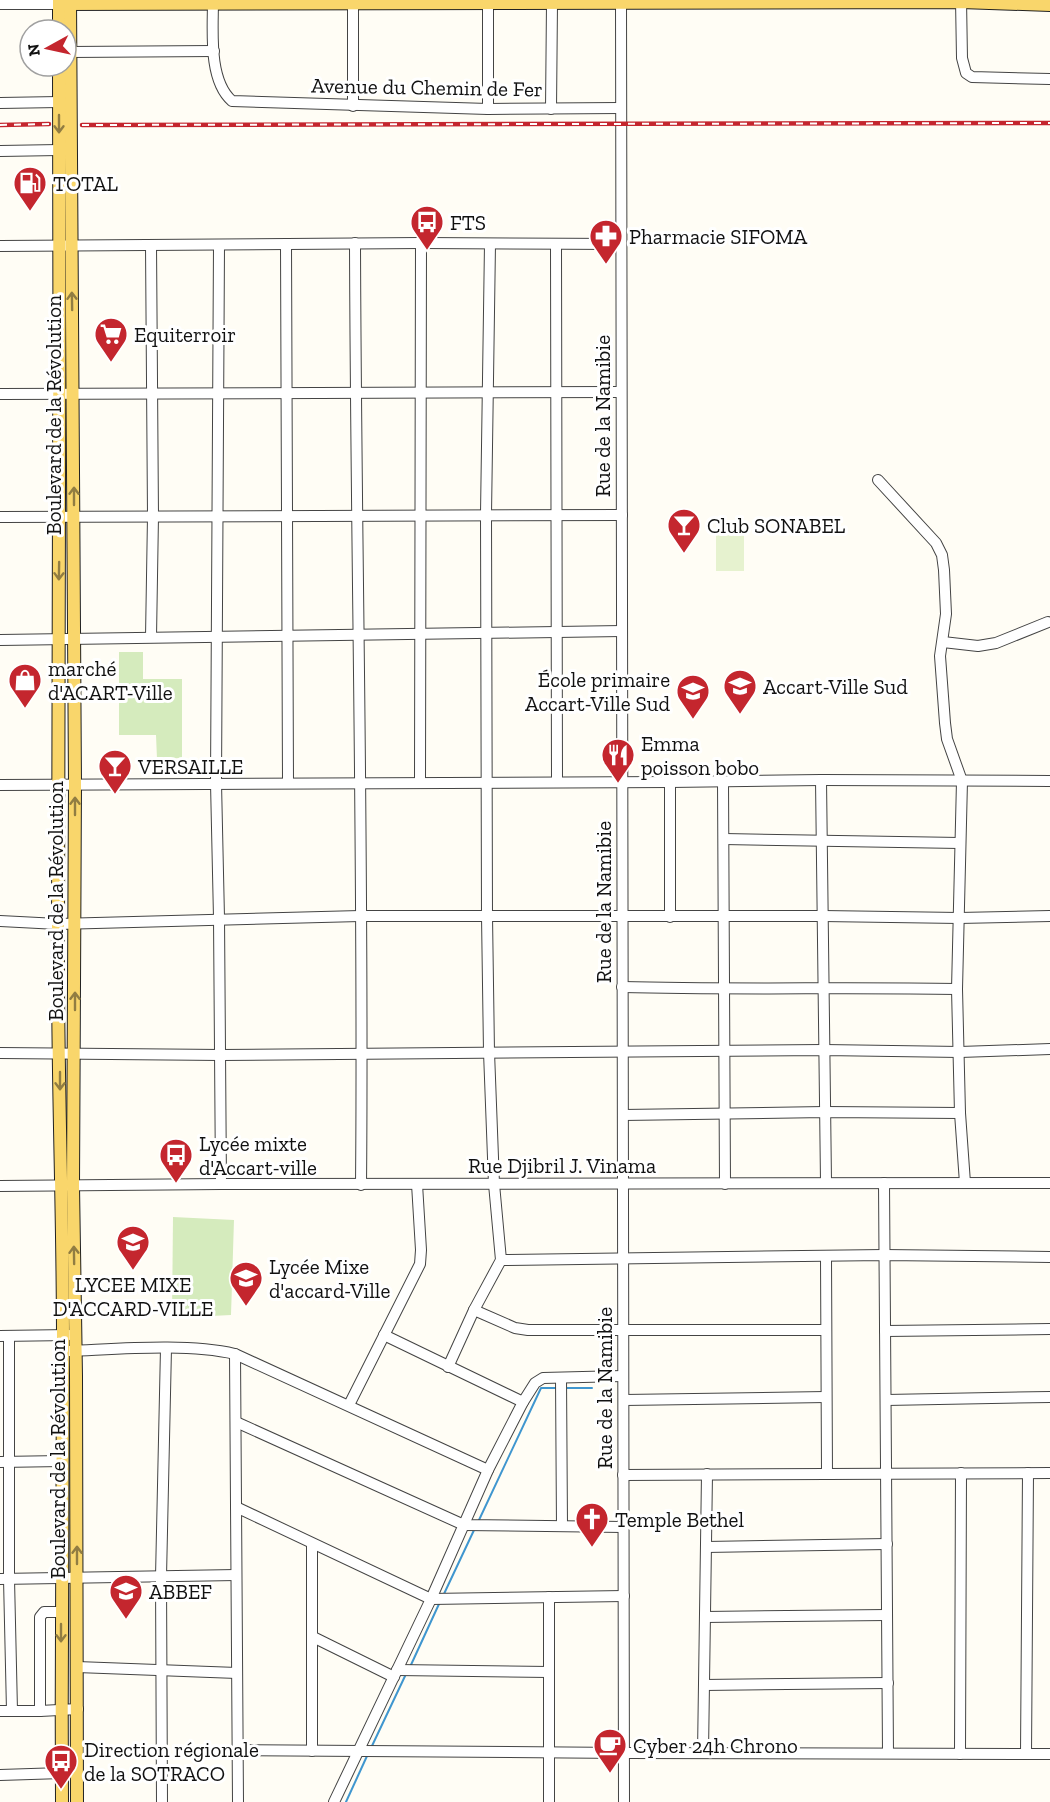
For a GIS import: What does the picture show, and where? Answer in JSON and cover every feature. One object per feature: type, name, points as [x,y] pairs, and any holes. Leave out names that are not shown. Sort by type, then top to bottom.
[{"type":"main road","points":[[1046,0],[1050,5]]},
{"type":"main road","points":[[62,18],[65,2],[961,1],[1050,5]]},
{"type":"main road","name":"Boulevard de la Révolution","points":[[65,2],[67,18]]},
{"type":"main road","name":"Boulevard de la Révolution","points":[[59,78],[59,150],[73,393],[74,517],[74,1053],[67,1186]]},
{"type":"main road","name":"Boulevard de la Révolution","points":[[69,78],[66,247],[58,394],[60,517],[58,924],[77,1577],[77,1802]]},
{"type":"main road","name":"Boulevard de la Révolution","points":[[62,1802],[62,1461],[69,1351]]},
{"type":"street","points":[[78,52],[214,51],[213,1]]},
{"type":"street","points":[[488,1],[488,109]]},
{"type":"street","name":"Rue de la Namibie","points":[[621,1],[624,1802]]},
{"type":"street","points":[[961,1],[962,58],[966,73],[972,77],[1050,79]]},
{"type":"street","points":[[0,4],[65,2]]},
{"type":"street","points":[[353,2],[353,106]]},
{"type":"street","points":[[551,109],[552,3]]},
{"type":"street","name":"Avenue du Chemin de Fer","points":[[214,51],[220,85],[232,101],[488,109],[621,108]]},
{"type":"street","points":[[0,103],[59,102]]},
{"type":"street","points":[[0,151],[59,150]]},
{"type":"street","points":[[0,246],[355,243],[621,244]]},
{"type":"street","points":[[355,243],[360,635],[361,1185]]},
{"type":"street","points":[[420,782],[421,243]]},
{"type":"street","points":[[286,244],[288,782]]},
{"type":"street","points":[[448,1367],[501,1260],[494,1184],[487,916],[486,514],[490,244]]},
{"type":"street","points":[[556,244],[557,782]]},
{"type":"street","points":[[151,245],[153,516],[151,637]]},
{"type":"street","points":[[219,245],[216,783],[221,1184]]},
{"type":"street","points":[[0,394],[621,392]]},
{"type":"street","points":[[878,480],[936,543],[942,555],[946,614],[940,666],[945,723],[947,739],[962,781],[957,989],[960,1113],[965,1183]]},
{"type":"street","points":[[0,517],[622,515]]},
{"type":"street","points":[[943,642],[978,646],[996,643],[1048,622]]},
{"type":"street","points":[[0,640],[622,631]]},
{"type":"street","points":[[821,780],[826,1182]]},
{"type":"street","points":[[723,781],[725,1184]]},
{"type":"street","points":[[0,785],[288,782],[1050,781]]},
{"type":"street","points":[[670,782],[670,917]]},
{"type":"street","points":[[724,839],[960,843]]},
{"type":"street","points":[[0,921],[58,924],[360,916],[959,918],[1050,916]]},
{"type":"street","points":[[622,987],[957,989]]},
{"type":"street","points":[[0,1053],[221,1055],[824,1050],[960,1052],[1050,1049]]},
{"type":"street","points":[[623,1115],[724,1112],[960,1113]]},
{"type":"street","points":[[884,1183],[888,1754]]},
{"type":"street","name":"Rue Djibril J. Vinama","points":[[0,1186],[1050,1183]]},
{"type":"street","points":[[349,1405],[420,1264],[417,1184]]},
{"type":"street","points":[[501,1260],[884,1255],[1050,1257]]},
{"type":"street","points":[[826,1256],[827,1474]]},
{"type":"street","points":[[474,1311],[515,1328],[528,1330],[826,1330]]},
{"type":"street","points":[[885,1331],[1050,1329]]},
{"type":"street","points":[[12,1711],[4,1579],[4,1336],[69,1335]]},
{"type":"street","points":[[384,1335],[523,1402]]},
{"type":"street","points":[[69,1351],[166,1348],[222,1351],[235,1354],[488,1470]]},
{"type":"street","points":[[162,1802],[161,1576],[166,1348]]},
{"type":"street","points":[[235,1354],[238,1802]]},
{"type":"street","points":[[334,1802],[431,1599],[488,1470],[535,1383],[543,1378],[623,1376]]},
{"type":"street","points":[[561,1378],[562,1526]]},
{"type":"street","points":[[624,1400],[826,1397]]},
{"type":"street","points":[[886,1400],[1050,1397]]},
{"type":"street","points":[[236,1422],[464,1525],[623,1527]]},
{"type":"street","points":[[5,1462],[62,1461]]},
{"type":"street","points":[[960,1754],[961,1473]]},
{"type":"street","points":[[1026,1754],[1028,1473]]},
{"type":"street","points":[[623,1475],[1050,1473]]},
{"type":"street","points":[[703,1753],[707,1474]]},
{"type":"street","points":[[236,1507],[431,1599],[624,1596]]},
{"type":"street","points":[[312,1544],[312,1751]]},
{"type":"street","points":[[706,1547],[887,1544]]},
{"type":"street","points":[[4,1579],[236,1575]]},
{"type":"street","points":[[549,1597],[549,1802]]},
{"type":"street","points":[[40,1711],[40,1617],[44,1612],[61,1612]]},
{"type":"street","points":[[705,1617],[887,1615]]},
{"type":"street","points":[[313,1637],[395,1673],[549,1672]]},
{"type":"street","points":[[77,1667],[237,1673]]},
{"type":"street","points":[[704,1685],[888,1683]]},
{"type":"street","points":[[0,1711],[78,1709]]},
{"type":"street","points":[[237,1750],[624,1754],[1050,1754]]},
{"type":"street","points":[[0,1774],[62,1773]]},
{"type":"green space","points":[[716,531],[744,532],[744,571],[716,571]]},
{"type":"green space","points":[[119,652],[143,652],[143,679],[182,679],[182,758],[157,759],[156,735],[119,735]]},
{"type":"green space","points":[[173,1217],[234,1220],[231,1315],[172,1318]]},
{"type":"waterway","points":[[479,1520],[541,1388],[558,1388]]},
{"type":"waterway","points":[[564,1388],[592,1388]]},
{"type":"waterway","points":[[443,1596],[475,1528]]},
{"type":"waterway","points":[[410,1667],[439,1604]]},
{"type":"waterway","points":[[371,1748],[406,1674]]},
{"type":"waterway","points":[[346,1802],[367,1756]]},
{"type":"railway","points":[[82,125],[1050,123]]},
{"type":"railway","points":[[0,125],[49,124]]},
{"type":"place","name":"TOTAL","points":[[30,212]]},
{"type":"place","name":"FTS","points":[[427,251]]},
{"type":"place","name":"Pharmacie SIFOMA","points":[[606,265]]},
{"type":"place","name":"Equiterroir","points":[[111,363]]},
{"type":"place","name":"Club SONABEL","points":[[684,554]]},
{"type":"place","name":"marché d'ACART-Ville","points":[[25,709]]},
{"type":"place","name":"Accart-Ville Sud","points":[[740,715]]},
{"type":"place","name":"École primaire Accart-Ville Sud","points":[[693,720]]},
{"type":"place","name":"Emma poisson bobo","points":[[618,784]]},
{"type":"place","name":"VERSAILLE","points":[[115,795]]},
{"type":"place","name":"Lycée mixte d'Accart-ville","points":[[176,1184]]},
{"type":"place","name":"LYCEE MIXE D'ACCARD-VILLE","points":[[133,1271]]},
{"type":"place","name":"Lycée Mixe d'accard-Ville","points":[[246,1307]]},
{"type":"place","name":"Temple Bethel","points":[[592,1548]]},
{"type":"place","name":"ABBEF","points":[[126,1620]]},
{"type":"place","name":"Cyber 24h Chrono","points":[[610,1774]]},
{"type":"place","name":"Direction régionale de la SOTRACO","points":[[61,1790]]}]
